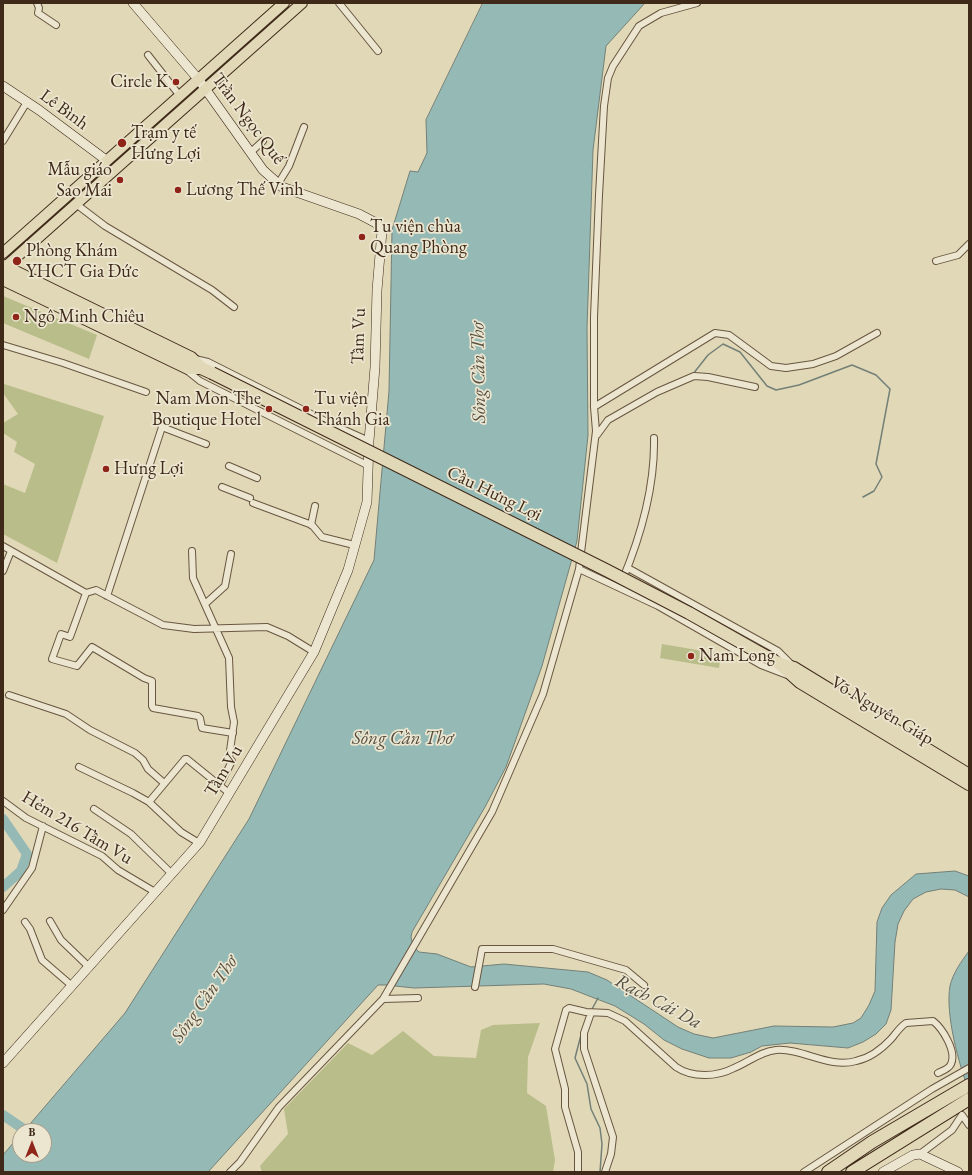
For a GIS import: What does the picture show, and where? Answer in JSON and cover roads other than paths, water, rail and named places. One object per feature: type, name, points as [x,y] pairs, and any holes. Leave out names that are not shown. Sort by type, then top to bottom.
[{"type":"highway","points":[[3,270],[191,358],[206,370]]},
{"type":"highway","points":[[3,270],[179,364],[188,368],[206,370]]},
{"type":"highway","name":"Cầu Hưng Lợi","points":[[206,370],[606,570],[689,613],[758,652]]},
{"type":"highway","name":"Võ Nguyên Giáp","points":[[758,652],[780,664],[969,784]]},
{"type":"highway","name":"Võ Nguyên Giáp","points":[[868,720],[969,775]]},
{"type":"highway","points":[[828,1172],[937,1102],[969,1084]]},
{"type":"highway","points":[[852,1172],[969,1100]]},
{"type":"main road","points":[[3,253],[284,3]]},
{"type":"main road","points":[[3,270],[302,3]]},
{"type":"street","points":[[37,3],[39,8],[38,13],[56,25]]},
{"type":"street","name":"Trần Ngọc Quế","points":[[134,3],[206,89],[263,170],[278,184],[282,187],[369,219],[376,223],[382,231]]},
{"type":"street","points":[[339,3],[378,51]]},
{"type":"street","points":[[230,1172],[287,1099],[383,999],[492,812],[542,694],[579,570],[596,431],[594,410],[594,317],[604,106],[608,78],[613,66],[639,26],[661,13],[697,3]]},
{"type":"street","points":[[148,55],[180,96]]},
{"type":"street","name":"Lê Bình","points":[[3,86],[106,160]]},
{"type":"street","points":[[3,141],[27,102]]},
{"type":"street","points":[[278,184],[288,168],[304,127]]},
{"type":"street","points":[[251,152],[263,141]]},
{"type":"street","points":[[76,204],[112,230],[212,290],[234,307]]},
{"type":"street","name":"Tầm Vu","points":[[3,1062],[199,843],[314,652],[348,570],[367,502],[369,441],[375,367],[377,290],[382,231]]},
{"type":"street","points":[[936,261],[958,255],[969,244]]},
{"type":"street","points":[[594,410],[715,333],[729,335],[771,366],[786,368],[813,364],[836,356],[877,333]]},
{"type":"street","points":[[3,345],[64,363],[146,392]]},
{"type":"street","points":[[191,358],[208,362],[331,424],[369,441]]},
{"type":"street","points":[[179,364],[200,381],[369,466]]},
{"type":"street","points":[[595,438],[608,420],[657,392],[694,376],[708,377],[755,387]]},
{"type":"street","points":[[107,596],[162,427],[206,444]]},
{"type":"street","points":[[619,588],[637,544],[652,480],[654,464],[654,438]]},
{"type":"street","points":[[229,466],[257,478]]},
{"type":"street","points":[[222,487],[251,501],[311,525],[322,537],[354,545]]},
{"type":"street","points":[[311,525],[315,506]]},
{"type":"street","points":[[3,546],[86,593],[96,590],[163,625],[176,628],[267,627],[288,636],[314,652]]},
{"type":"street","points":[[3,571],[11,551]]},
{"type":"street","points":[[192,551],[193,578],[229,658],[230,707],[234,722],[230,758],[232,761],[220,785]]},
{"type":"street","points":[[204,604],[225,586],[231,554]]},
{"type":"street","points":[[628,568],[778,651],[792,672]]},
{"type":"street","points":[[579,570],[658,606],[761,665],[792,672]]},
{"type":"street","points":[[86,593],[70,637],[61,634],[52,659],[77,666],[92,647],[144,678],[152,681],[153,708],[198,716],[200,718],[202,728],[233,732]]},
{"type":"street","points":[[9,695],[66,714],[90,730],[135,753],[143,760],[148,769],[164,783]]},
{"type":"street","points":[[148,802],[185,759],[187,759],[229,793]]},
{"type":"street","points":[[79,767],[133,793],[148,802],[181,832],[199,843]]},
{"type":"street","name":"Hẻm 216 Tầm Vu","points":[[3,801],[26,818],[102,856],[118,870],[156,892]]},
{"type":"street","points":[[94,809],[131,834],[172,874]]},
{"type":"street","points":[[3,910],[32,868],[43,826]]},
{"type":"street","points":[[50,921],[61,940],[88,966]]},
{"type":"street","points":[[25,922],[30,929],[42,960],[71,985]]},
{"type":"street","points":[[475,987],[482,949],[553,949],[628,970],[644,985]]},
{"type":"street","points":[[383,999],[418,998]]},
{"type":"street","points":[[578,1172],[578,1152],[565,1107],[564,1089],[555,1049],[567,1009],[591,1013],[600,1011],[616,1015],[625,1021],[676,1067],[683,1071],[698,1075],[713,1074],[731,1070],[758,1055],[776,1050],[838,1063],[853,1062],[879,1050],[906,1023],[932,1021],[944,1035],[951,1049],[952,1057],[948,1067],[938,1074]]},
{"type":"street","points":[[591,1013],[584,1033],[584,1049],[613,1137],[611,1154],[605,1172]]},
{"type":"street","points":[[804,1172],[932,1088],[969,1068]]},
{"type":"street","points":[[883,1172],[913,1155],[920,1154],[952,1130],[962,1115],[969,1125]]},
{"type":"street","points":[[920,1154],[958,1172]]},
{"type":"water","name":"Sông Cần Thơ","points":[[483,3],[645,3],[606,46],[593,150],[587,328],[588,435],[577,541],[542,666],[506,767],[485,807],[412,932],[411,937],[413,946],[419,952],[437,954],[471,967],[504,964],[588,972],[607,980],[678,1027],[694,1034],[713,1038],[774,1026],[833,1027],[853,1023],[861,1018],[875,991],[877,922],[882,908],[891,895],[916,874],[955,871],[969,876],[969,897],[955,890],[941,889],[926,892],[913,899],[904,911],[898,924],[895,942],[891,1010],[886,1024],[876,1034],[863,1042],[848,1048],[790,1043],[762,1046],[751,1052],[731,1058],[709,1058],[682,1049],[664,1040],[644,1024],[615,1006],[571,989],[544,984],[414,988],[378,985],[208,1172],[3,1172],[3,1155],[12,1144],[12,1163],[52,1163],[52,1123],[31,1123],[125,1013],[249,819],[374,560],[389,391],[392,230],[410,171],[418,172],[427,153],[426,120]]},
{"type":"water","points":[[969,951],[969,1091],[961,1068],[951,1025],[949,997],[953,977],[960,963]]},
{"type":"waterway","points":[[693,374],[708,355],[723,344],[740,352],[767,386],[776,390],[799,385],[852,365],[876,375],[890,389],[876,464],[882,477],[874,491],[863,497]]},
{"type":"waterway","points":[[3,819],[27,854],[21,871],[3,887]]},
{"type":"waterway","points":[[591,1011],[598,998]]},
{"type":"waterway","points":[[581,1035],[575,1058],[587,1084],[591,1109],[600,1128],[602,1144],[600,1172]]},
{"type":"waterway","points":[[3,1115],[15,1123]]},
{"type":"place","name":"Circle K","points":[[176,82]]},
{"type":"place","name":"Trạm y tế Hưng Lợi","points":[[122,143]]},
{"type":"place","name":"Mẫu giáo Sao Mai","points":[[120,180]]},
{"type":"place","name":"Lương Thế Vinh","points":[[178,190]]},
{"type":"place","name":"Tu viện chùa Quang Phòng","points":[[362,237]]},
{"type":"place","name":"Phòng Khám YHCT Gia Đức","points":[[17,261]]},
{"type":"place","name":"Ngô Minh Chiêu","points":[[16,317]]},
{"type":"place","name":"Nam Mon The Boutique Hotel","points":[[269,409]]},
{"type":"place","name":"Tu viện Thánh Gia","points":[[306,409]]},
{"type":"place","name":"Hưng Lợi","points":[[106,469]]},
{"type":"place","name":"Nam Long","points":[[691,656]]},
{"type":"water label","name":"Rạch Cái Da","points":[[658,1002]]}]
